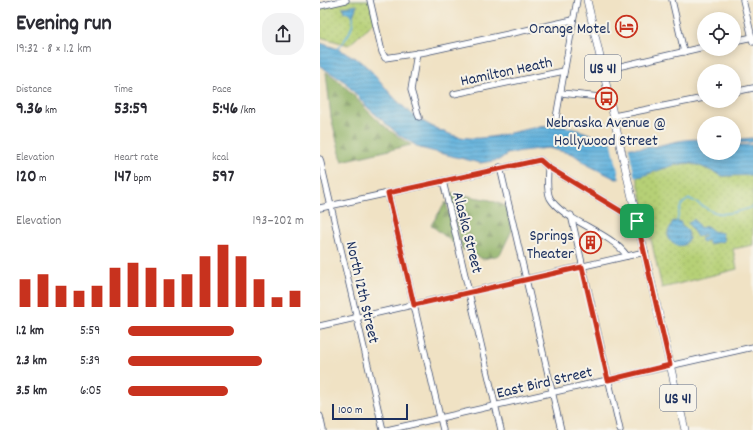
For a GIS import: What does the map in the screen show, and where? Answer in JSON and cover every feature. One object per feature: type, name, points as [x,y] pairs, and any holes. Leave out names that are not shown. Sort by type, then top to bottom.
[{"type":"main road","name":"US 41","points":[[587,0],[685,430]]},
{"type":"street","points":[[320,6],[346,0]]},
{"type":"street","points":[[370,0],[382,52],[385,58],[417,53],[573,20]]},
{"type":"street","points":[[556,118],[577,0]]},
{"type":"street","points":[[672,0],[684,52]]},
{"type":"street","points":[[741,40],[753,38],[743,0]]},
{"type":"street","points":[[604,70],[697,49]]},
{"type":"street","points":[[417,53],[411,90],[419,117]]},
{"type":"street","name":"Hamilton Heath","points":[[454,94],[564,71]]},
{"type":"street","points":[[741,91],[753,88]]},
{"type":"street","points":[[561,93],[610,98]]},
{"type":"street","points":[[614,116],[697,99]]},
{"type":"street","name":"North 12th Street","points":[[320,159],[383,430]]},
{"type":"street","points":[[320,208],[500,167],[540,160],[548,167],[637,221]]},
{"type":"street","points":[[500,167],[561,430]]},
{"type":"street","points":[[548,167],[550,198],[559,208],[616,243],[627,256]]},
{"type":"street","name":"Alaska Street","points":[[443,181],[502,430]]},
{"type":"street","points":[[388,193],[443,430]]},
{"type":"street","points":[[571,215],[620,430]]},
{"type":"street","points":[[320,326],[644,252]]},
{"type":"street","name":"East Bird Street","points":[[387,430],[753,347]]},
{"type":"street","points":[[320,416],[323,430]]},
{"type":"green space","points":[[346,0],[370,0],[375,21],[349,45],[320,37],[320,6]]},
{"type":"green space","points":[[326,72],[342,84],[381,123],[411,145],[342,161],[331,117]]},
{"type":"green space","points":[[687,163],[698,165],[723,176],[753,175],[753,245],[733,249],[737,269],[662,288],[637,177],[674,165]]},
{"type":"green space","points":[[452,193],[490,200],[506,206],[512,230],[500,255],[483,259],[462,249],[450,196]]},
{"type":"green space","points":[[446,202],[456,245],[431,225]]},
{"type":"water","points":[[357,5],[353,16],[347,12],[344,13],[343,7]]},
{"type":"water","points":[[320,43],[331,46],[352,56],[369,68],[395,99],[409,112],[425,123],[452,135],[465,138],[490,137],[528,129],[554,126],[574,129],[622,146],[632,148],[650,147],[685,140],[697,139],[697,160],[741,160],[741,145],[753,145],[753,175],[723,176],[698,165],[687,163],[674,165],[642,176],[616,179],[588,165],[573,154],[548,148],[507,154],[499,160],[480,163],[420,148],[399,135],[367,107],[345,82],[320,66]]},
{"type":"water","points":[[753,138],[753,142],[741,143],[741,139]]},
{"type":"water","points":[[694,219],[700,228],[707,226],[713,231],[722,233],[724,241],[709,244],[707,240],[702,242],[700,239],[705,236],[704,234],[697,237],[688,223]]},
{"type":"water","points":[[673,221],[681,222],[681,225],[688,231],[689,239],[684,245],[677,246],[668,239],[668,232]]},
{"type":"pier","points":[[611,139],[628,144],[635,179],[620,180]]},
{"type":"waterway","points":[[336,50],[346,39],[352,26],[353,16]]},
{"type":"waterway","points":[[677,222],[682,205],[690,199],[711,211],[721,213],[735,212],[753,206]]},
{"type":"place","name":"Orange Motel","points":[[626,27]]},
{"type":"place","name":"Nebraska Avenue @ Hollywood Street","points":[[606,98]]},
{"type":"place","name":"Springs Theater","points":[[590,243]]},
{"type":"route","points":[[540,160],[547,164],[548,167],[637,221],[670,365],[608,380],[582,267],[414,305],[388,193],[500,167],[540,160]]}]
